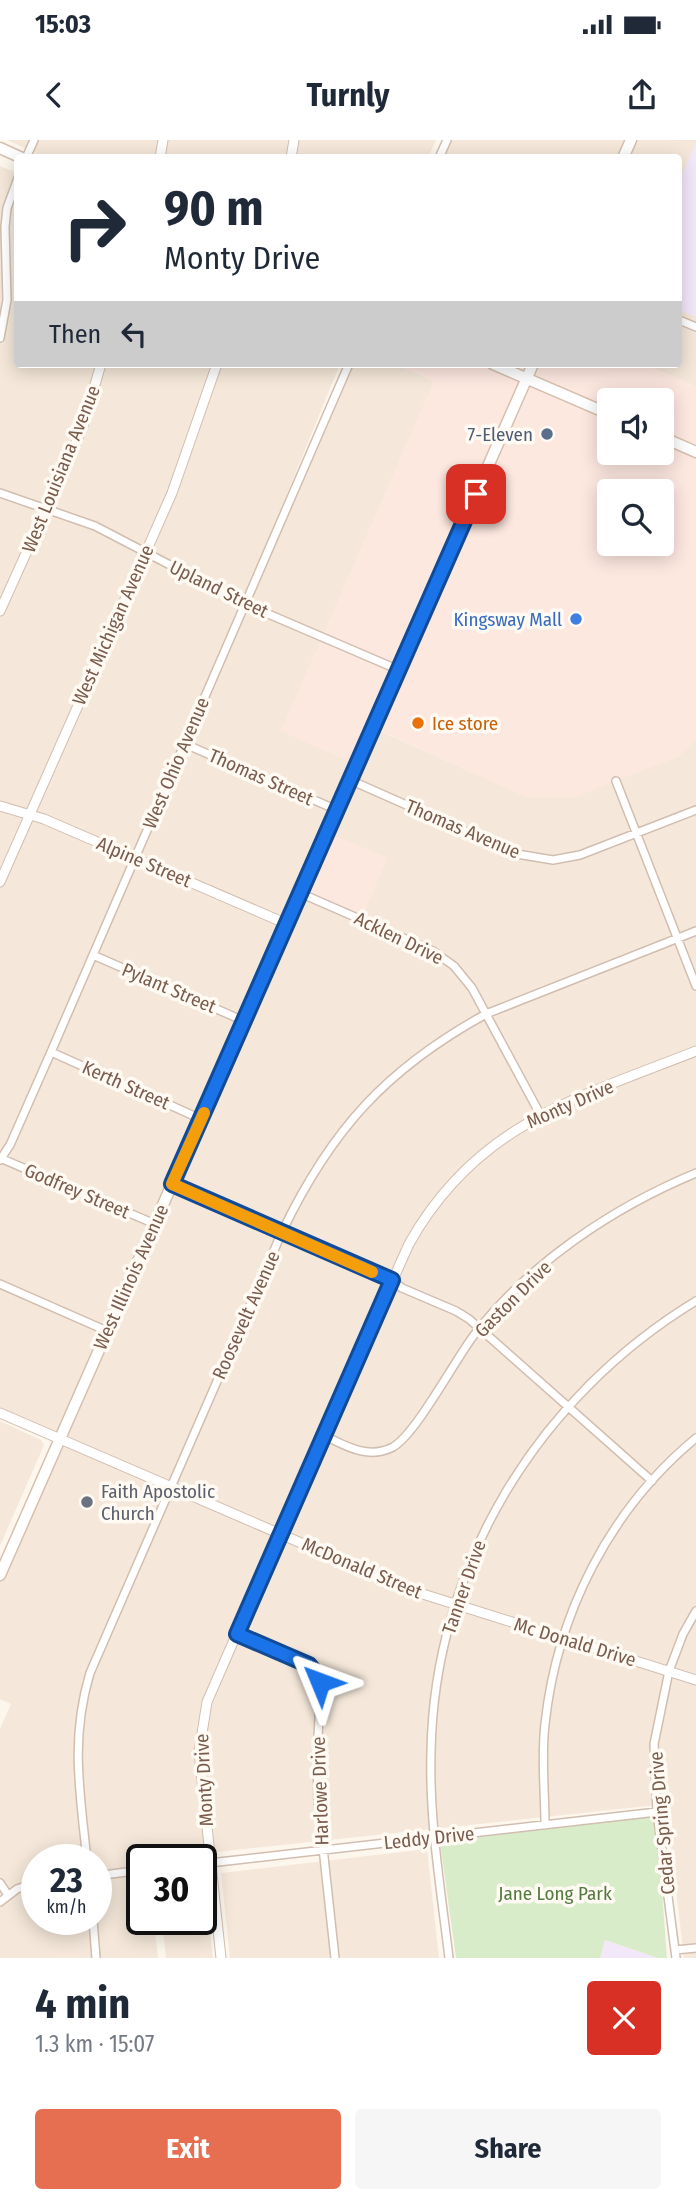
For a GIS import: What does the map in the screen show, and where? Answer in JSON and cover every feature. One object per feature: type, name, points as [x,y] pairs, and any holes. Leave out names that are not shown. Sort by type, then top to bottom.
[{"type":"main road","points":[[502,368],[597,409]]},
{"type":"main road","name":"West Illinois Avenue","points":[[0,1575],[531,368]]},
{"type":"main road","points":[[674,442],[696,452]]},
{"type":"street","points":[[0,338],[7,300],[4,271],[5,227],[7,208],[14,189]]},
{"type":"street","name":"West Louisiana Avenue","points":[[0,611],[82,429],[100,368]]},
{"type":"street","name":"West Michigan Avenue","points":[[0,882],[180,471],[216,368]]},
{"type":"street","name":"West Ohio Avenue","points":[[0,1159],[10,1145],[51,1052],[347,368]]},
{"type":"street","name":"Upland Street","points":[[0,493],[95,526],[245,604],[399,670]]},
{"type":"street","name":"Thomas Street","points":[[185,744],[337,810]]},
{"type":"street","name":"Thomas Avenue","points":[[350,780],[529,857],[553,860],[575,857],[696,810]]},
{"type":"street","points":[[616,781],[696,986]]},
{"type":"street","name":"Alpine Street","points":[[0,806],[29,814],[287,924]]},
{"type":"street","name":"Acklen Drive","points":[[300,893],[443,957],[465,978],[540,1114]]},
{"type":"street","name":"Roosevelt Avenue","points":[[85,1844],[77,1770],[77,1743],[82,1699],[93,1664],[296,1202],[322,1158],[368,1101],[418,1056],[486,1014],[696,930]]},
{"type":"street","name":"Pylant Street","points":[[93,955],[244,1021]]},
{"type":"street","name":"Monty Drive","points":[[204,1844],[199,1752],[207,1702],[392,1280],[415,1235],[452,1184],[488,1149],[540,1114],[696,1051]]},
{"type":"street","name":"Kerth Street","points":[[51,1052],[201,1119]]},
{"type":"street","name":"Godfrey Street","points":[[0,1159],[155,1224]]},
{"type":"street","name":"Gaston Drive","points":[[323,1435],[364,1452],[378,1452],[397,1445],[412,1428],[480,1329],[530,1278],[580,1238],[633,1203],[696,1173]]},
{"type":"street","points":[[172,1184],[392,1280],[402,1288],[456,1311],[652,1480]]},
{"type":"street","points":[[0,1284],[107,1331]]},
{"type":"street","name":"Tanner Drive","points":[[449,1958],[434,1837],[430,1760],[432,1716],[443,1646],[467,1568],[496,1508],[524,1461],[568,1405],[623,1352],[696,1301]]},
{"type":"street","name":"McDonald Street","points":[[0,1413],[399,1586],[455,1605]]},
{"type":"street","points":[[545,1825],[542,1775],[545,1723],[552,1678],[573,1608],[599,1553],[619,1521],[652,1480],[696,1438]]},
{"type":"street","name":"Mc Donald Drive","points":[[455,1605],[696,1680]]},
{"type":"street","name":"Cedar Spring Drive","points":[[675,1954],[657,1812],[654,1744],[669,1671],[683,1634],[696,1611]]},
{"type":"street","name":"Harlowe Drive","points":[[237,1634],[309,1665],[320,1680],[322,1689],[317,1779],[321,1849],[335,1958]]},
{"type":"street","name":"Leddy Drive","points":[[217,1862],[657,1812]]},
{"type":"street","points":[[0,1883],[8,1895]]},
{"type":"street","points":[[0,1902],[21,1889]]},
{"type":"street","name":"Monty Drive","points":[[217,1934],[221,1958]]},
{"type":"street","points":[[94,1935],[96,1958]]},
{"type":"street","points":[[675,1954],[696,1948]]},
{"type":"shaded area","points":[[7,140],[436,140],[430,154],[38,154]]},
{"type":"shaded area","points":[[447,140],[696,140],[696,387],[653,368],[682,368],[682,154],[441,154]]},
{"type":"shaded area","points":[[696,142],[696,317],[682,311],[682,174]]},
{"type":"shaded area","points":[[0,166],[14,172],[14,368],[338,368],[203,700],[348,368],[404,368],[434,381],[375,729],[521,794],[677,757],[696,739],[696,1958],[684,1958],[666,1804],[217,1852],[217,1844],[126,1844],[126,1935],[156,1935],[158,1958],[0,1958],[0,1729],[11,1704],[0,1699],[0,1575],[60,1436],[0,1410]]},
{"type":"shaded area","points":[[404,368],[653,368],[696,387],[696,739],[677,757],[575,797],[526,797],[376,729],[359,766],[281,731],[434,381]]},
{"type":"shaded area","points":[[329,833],[387,858],[361,920],[302,894]]},
{"type":"shaded area","points":[[0,1421],[41,1440],[44,1445],[0,1546]]},
{"type":"shaded area","points":[[427,1849],[439,1958],[230,1958],[221,1873]]},
{"type":"shaded area","points":[[164,1935],[210,1935],[213,1958],[166,1958]]},
{"type":"shaded area","points":[[605,1940],[658,1958],[600,1958]]},
{"type":"green space","name":"Jane Long Park","points":[[647,1817],[654,1823],[660,1863],[667,1958],[658,1958],[605,1940],[600,1958],[456,1958],[440,1842]]},
{"type":"slow traffic","points":[[204,1113],[172,1184],[372,1272]]},
{"type":"place","name":"7-Eleven","points":[[547,434]]},
{"type":"place","name":"Kingsway Mall","points":[[576,619]]},
{"type":"place","name":"Ice store","points":[[418,723]]},
{"type":"place","name":"Faith Apostolic Church","points":[[87,1502]]},
{"type":"route","points":[[320,1682],[309,1665],[237,1634],[392,1280],[172,1184],[476,494]]}]
